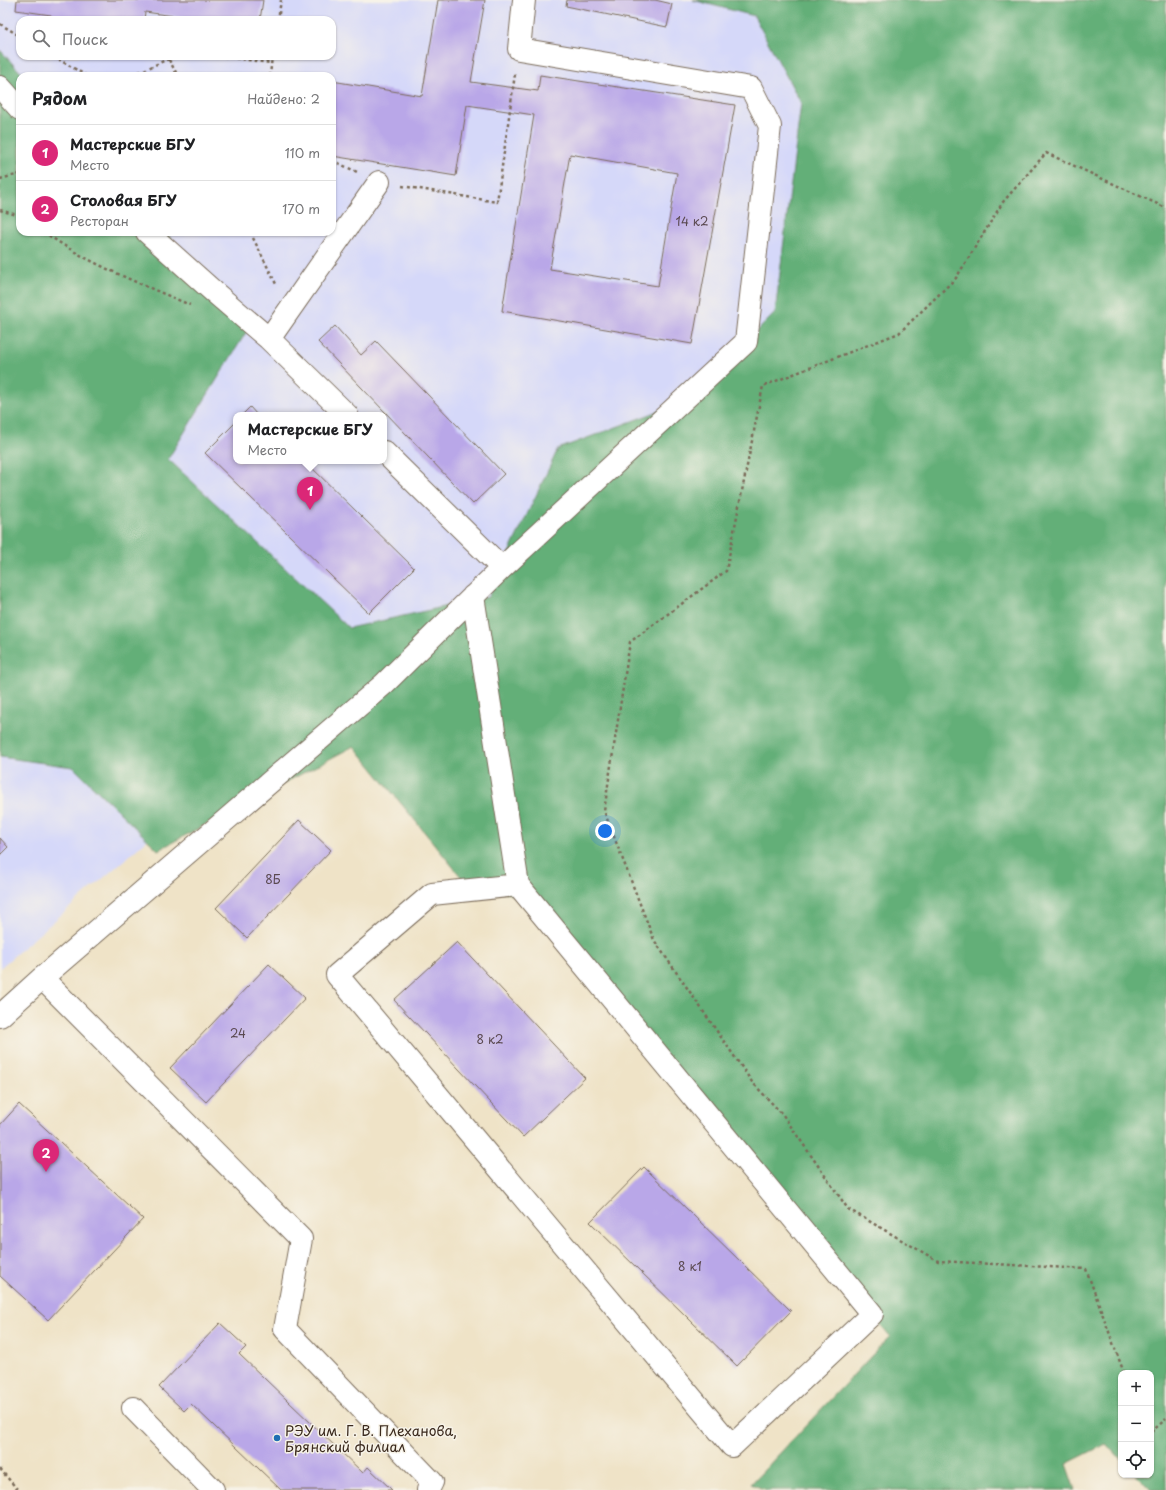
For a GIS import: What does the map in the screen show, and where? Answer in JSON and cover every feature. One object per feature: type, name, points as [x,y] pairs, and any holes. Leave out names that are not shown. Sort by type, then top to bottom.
[{"type":"lane","points":[[0,1016],[42,978],[384,684],[502,568],[746,342],[770,126],[751,88],[519,49],[524,0]]},
{"type":"lane","points":[[0,87],[16,105]]},
{"type":"lane","points":[[269,339],[379,182]]},
{"type":"lane","points":[[151,236],[269,339],[344,412]]},
{"type":"lane","points":[[387,455],[502,568]]},
{"type":"lane","points":[[474,596],[518,885],[872,1314],[732,1446],[337,975],[432,894],[518,885]]},
{"type":"lane","points":[[42,978],[301,1238],[285,1329],[432,1482],[428,1490]]},
{"type":"lane","points":[[133,1408],[213,1490]]},
{"type":"path","points":[[279,16],[281,0]]},
{"type":"path","points":[[0,24],[16,34]]},
{"type":"path","points":[[379,182],[497,202],[519,49]]},
{"type":"path","points":[[60,60],[79,72]]},
{"type":"path","points":[[139,72],[168,60],[176,72]]},
{"type":"path","points":[[248,60],[271,63]]},
{"type":"path","points":[[270,72],[271,60]]},
{"type":"path","points":[[1123,1370],[1086,1270],[938,1261],[848,1209],[783,1115],[752,1082],[654,940],[604,811],[630,642],[726,571],[763,386],[899,333],[956,278],[1003,202],[1046,153],[1166,208]]},
{"type":"path","points":[[0,179],[16,175]]},
{"type":"path","points":[[0,210],[16,215]]},
{"type":"path","points":[[49,236],[59,243],[104,268],[192,306]]},
{"type":"path","points":[[253,236],[276,285],[291,307]]},
{"type":"path","points":[[1154,1429],[1166,1419]]},
{"type":"path","points":[[0,1469],[18,1490]]},
{"type":"shaded area","points":[[0,0],[1012,0],[709,432],[523,611],[361,654],[0,968]]},
{"type":"green space","points":[[693,0],[1166,0],[1166,1490],[1150,1490],[1138,1478],[1154,1478],[1154,1370],[1118,1370],[1118,1457],[1106,1444],[1066,1464],[1075,1490],[766,1490],[751,1484],[890,1336],[521,898],[462,878],[354,746],[158,850],[73,767],[0,757],[0,50],[20,72],[16,72],[16,236],[169,236],[250,326],[168,459],[349,628],[488,597],[558,449],[688,400],[775,313],[801,103],[754,16]]},
{"type":"building","points":[[17,0],[263,0],[261,16],[174,16],[145,12],[144,16],[52,16],[16,10]]},
{"type":"building","points":[[438,0],[485,0],[471,82],[538,91],[540,75],[735,105],[692,344],[502,311],[534,115],[467,105],[456,176],[336,157],[336,82],[422,96]],"holes":[[[570,154],[677,173],[658,286],[550,269]]]},
{"type":"building","points":[[567,0],[655,0],[672,4],[667,27],[566,6]]},
{"type":"building","points":[[335,326],[361,355],[376,341],[504,474],[473,504],[387,414],[387,412],[385,412],[318,342]]},
{"type":"building","points":[[250,407],[254,412],[245,412]]},
{"type":"building","points":[[233,425],[233,464],[308,464],[414,568],[369,613],[205,453]]},
{"type":"building","points":[[299,820],[331,850],[247,938],[216,908]]},
{"type":"building","points":[[0,838],[8,847],[0,855]]},
{"type":"building","points":[[457,942],[585,1078],[523,1137],[394,1000]]},
{"type":"building","points":[[269,964],[305,998],[206,1102],[170,1068]]},
{"type":"building","points":[[19,1104],[143,1219],[48,1320],[0,1276],[0,1125]]},
{"type":"building","points":[[644,1167],[791,1311],[737,1366],[590,1222]]},
{"type":"building","name":"РЭУ им. Г. В. Плеханова, Брянский филиал","points":[[220,1323],[246,1347],[239,1354],[363,1473],[368,1467],[392,1490],[281,1490],[191,1404],[184,1411],[159,1387]]},
{"type":"place","name":"Мастерские БГУ","points":[[310,510]]},
{"type":"place","name":"Столовая БГУ","points":[[46,1172]]},
{"type":"place","name":"РЭУ им. Г. В. Плеханова, Брянский филиал","points":[[277,1438]]}]
